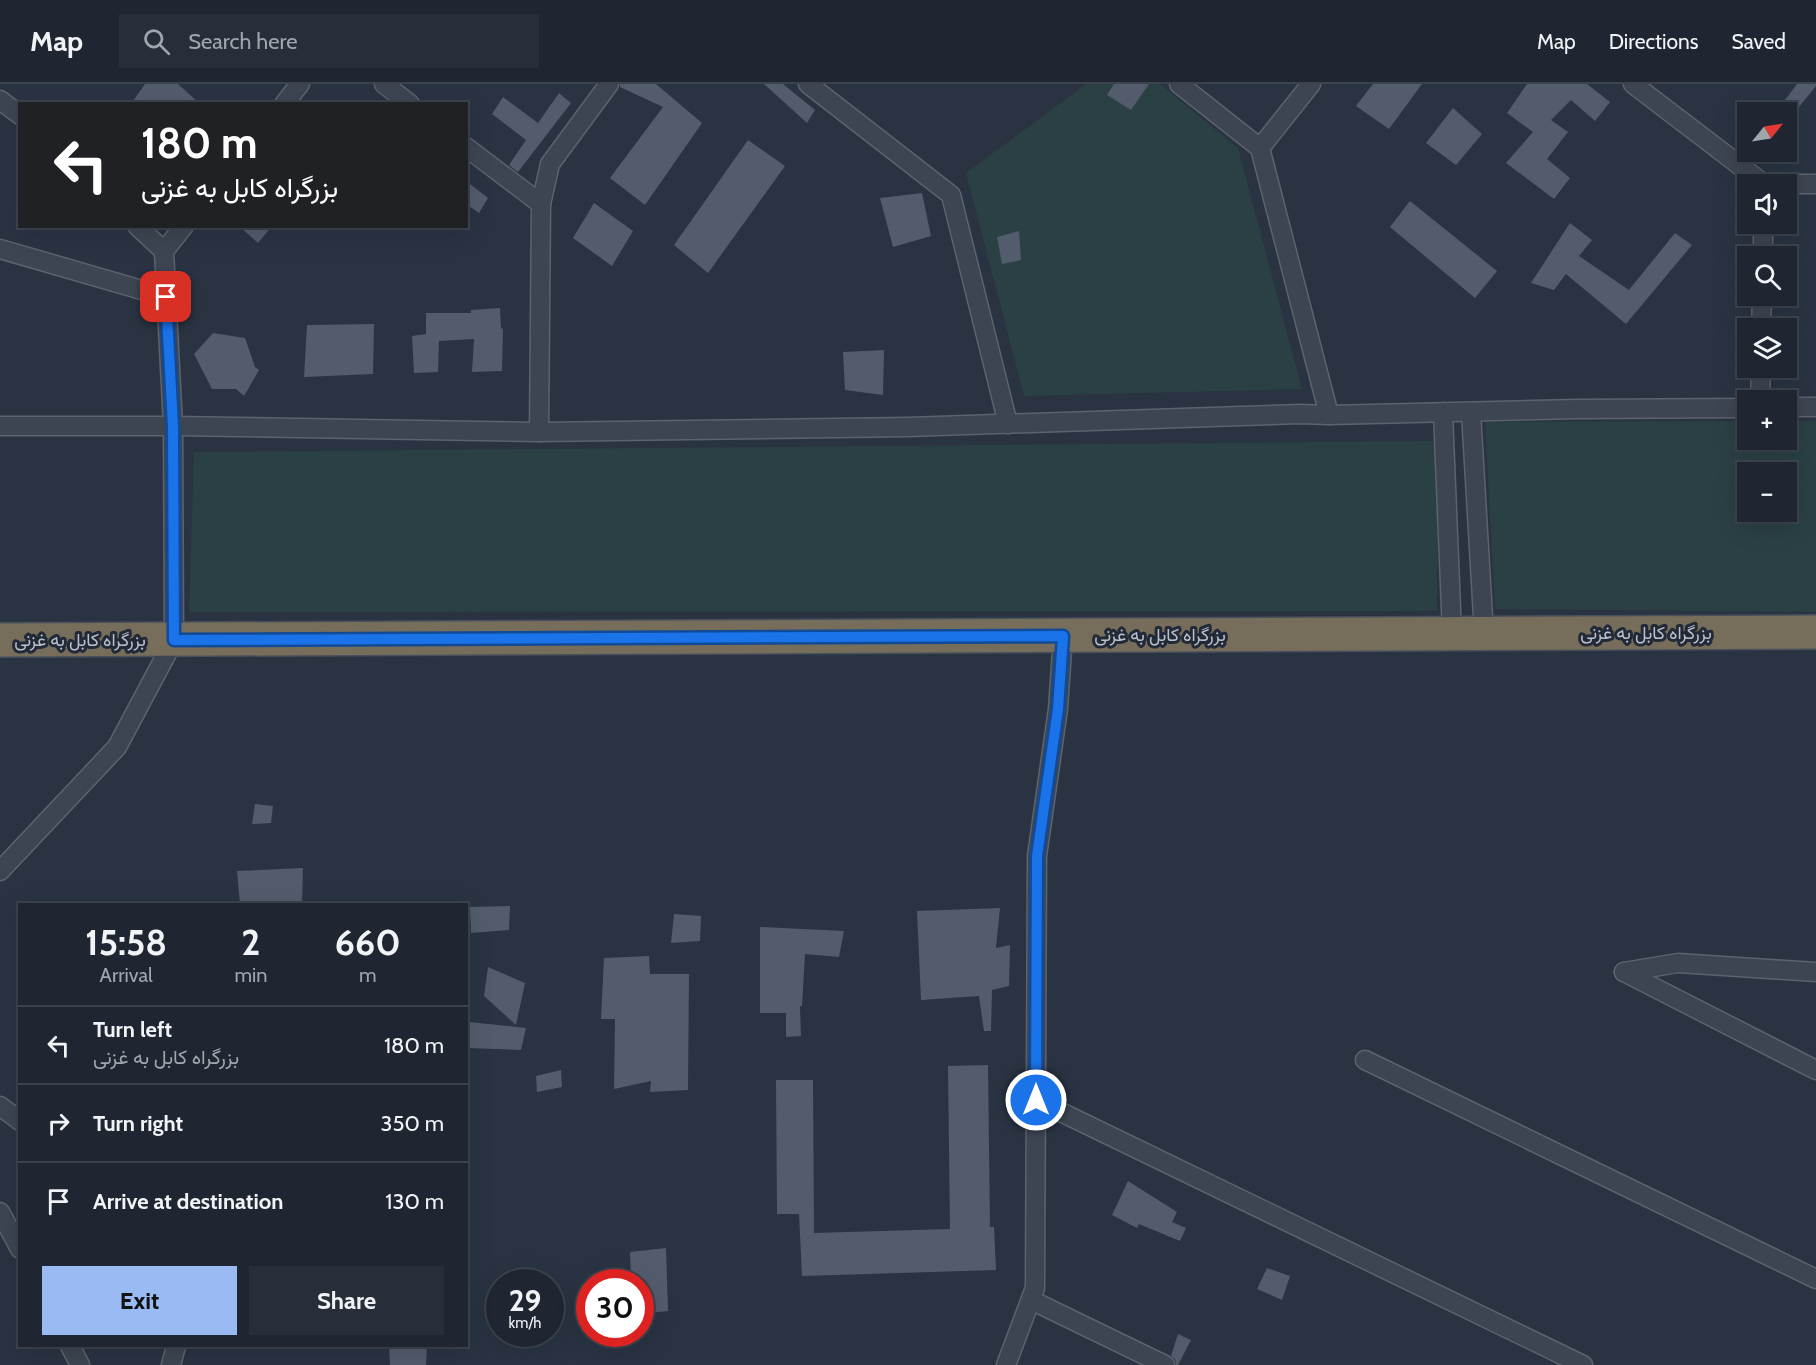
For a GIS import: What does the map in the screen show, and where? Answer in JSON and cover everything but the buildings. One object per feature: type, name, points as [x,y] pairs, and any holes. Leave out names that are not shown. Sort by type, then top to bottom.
[{"type":"highway","name":"بزرگراه کابل به غزنی","points":[[0,640],[1816,632]]},
{"type":"street","points":[[286,102],[300,84]]},
{"type":"street","points":[[384,84],[407,102]]},
{"type":"street","points":[[539,432],[541,204],[550,164],[609,84]]},
{"type":"street","points":[[808,84],[951,195],[1008,424]]},
{"type":"street","points":[[1179,84],[1260,148],[1329,415]]},
{"type":"street","points":[[1260,148],[1311,84]]},
{"type":"street","points":[[1633,84],[1751,174]]},
{"type":"street","points":[[0,100],[18,114]]},
{"type":"street","points":[[468,149],[541,204]]},
{"type":"street","points":[[1797,184],[1816,184]]},
{"type":"street","points":[[139,228],[164,251]]},
{"type":"street","points":[[0,871],[117,747],[174,640],[173,426],[164,251],[182,228]]},
{"type":"street","points":[[0,249],[166,297]]},
{"type":"street","points":[[1797,407],[1816,407]]},
{"type":"street","points":[[0,426],[173,426],[539,432],[908,427],[1300,414],[1737,408]]},
{"type":"street","points":[[1443,412],[1452,634]]},
{"type":"street","points":[[1471,412],[1485,634]]},
{"type":"street","points":[[1006,1365],[1035,1288],[1037,856],[1058,709],[1063,636]]},
{"type":"street","points":[[1816,972],[1678,963],[1624,972],[1816,1070]]},
{"type":"street","points":[[1365,1060],[1816,1280]]},
{"type":"street","points":[[1036,1100],[1583,1365]]},
{"type":"street","points":[[0,1106],[18,1120]]},
{"type":"street","points":[[0,1212],[18,1245]]},
{"type":"street","points":[[1031,1300],[1165,1365]]},
{"type":"street","points":[[71,1347],[80,1365]]},
{"type":"street","points":[[171,1365],[176,1347]]},
{"type":"green space","points":[[1086,84],[1160,84],[1238,148],[1302,389],[1024,396],[966,173]]},
{"type":"green space","points":[[1737,421],[1737,450],[1797,450],[1797,421],[1816,421],[1816,612],[1495,609],[1485,422]]},
{"type":"green space","points":[[1438,441],[1437,611],[189,612],[194,452]]},
{"type":"route","points":[[166,297],[173,426],[174,640],[1063,636],[1058,709],[1037,856],[1036,1100]]}]
